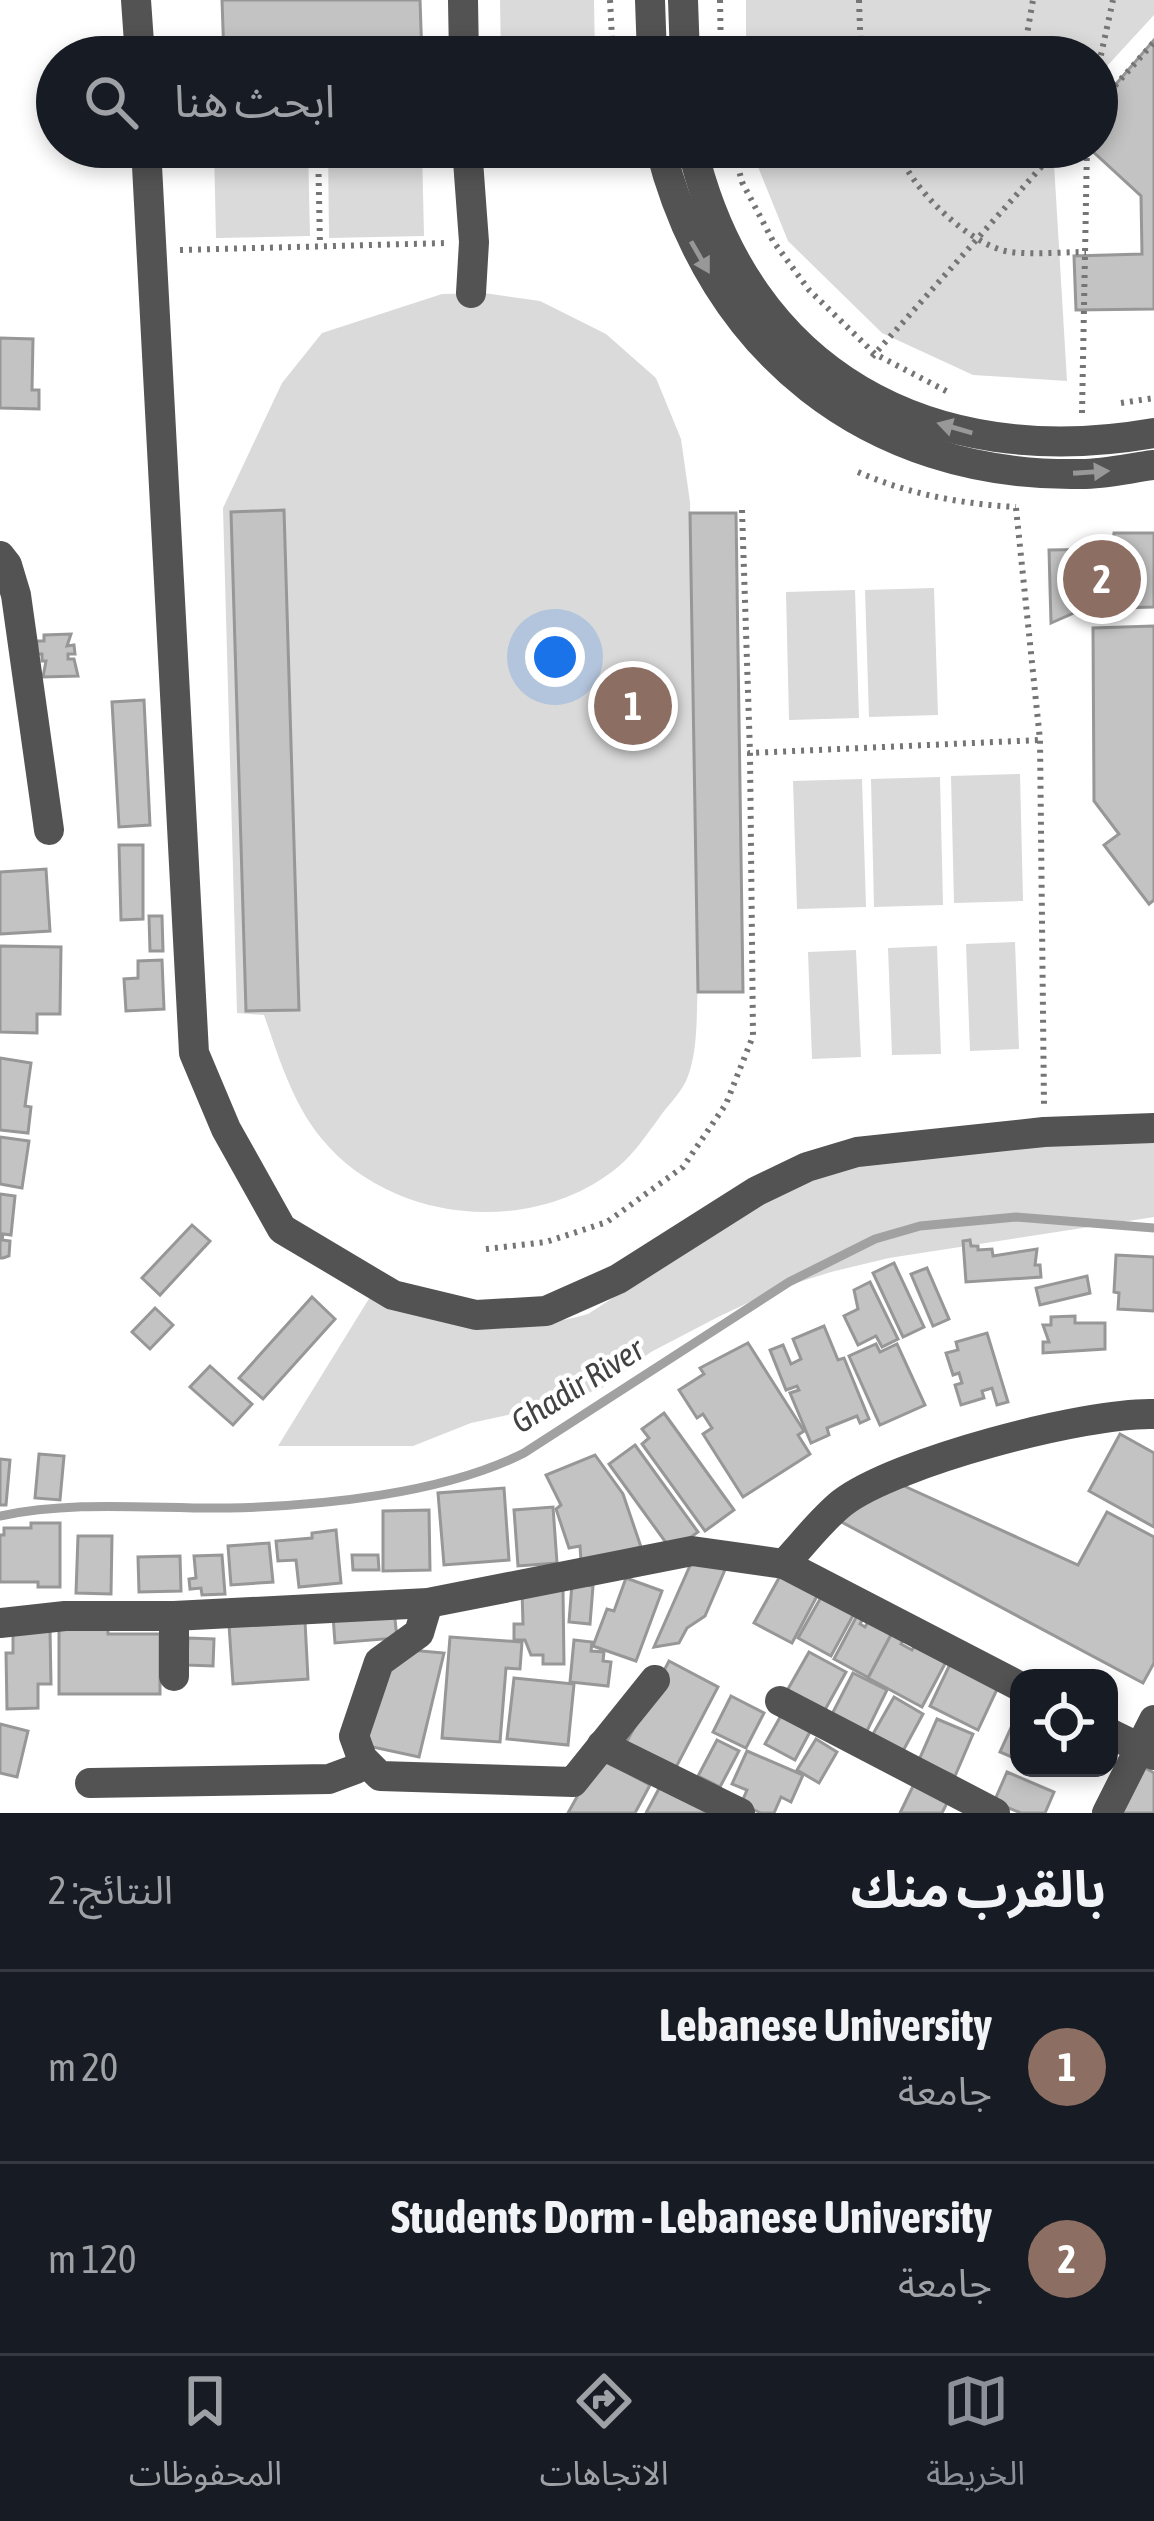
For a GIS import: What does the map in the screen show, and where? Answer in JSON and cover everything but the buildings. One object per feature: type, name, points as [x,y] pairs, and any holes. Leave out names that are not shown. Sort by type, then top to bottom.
[{"type":"street","points":[[136,0],[139,36]]},
{"type":"street","points":[[463,0],[464,36]]},
{"type":"street","points":[[650,0],[651,36]]},
{"type":"street","points":[[683,0],[684,36]]},
{"type":"street","points":[[147,168],[194,1053],[226,1129],[282,1229],[393,1295],[476,1315],[546,1311],[617,1279],[757,1191],[857,1152],[1044,1132],[1154,1127]]},
{"type":"street","points":[[469,168],[474,242],[471,293]]},
{"type":"street","points":[[667,168],[690,238],[722,295],[796,381],[895,442],[940,458],[1024,462],[1084,474],[1154,465]]},
{"type":"street","points":[[699,168],[717,226],[746,280],[778,322],[837,380],[899,413],[977,435],[1024,462]]},
{"type":"street","points":[[1024,462],[1080,441],[1154,433]]},
{"type":"street","points":[[0,556],[16,595],[49,830]]},
{"type":"street","points":[[784,1564],[843,1502],[896,1473],[1078,1421],[1154,1414]]},
{"type":"street","points":[[0,1623],[65,1616],[173,1616],[428,1603],[692,1551],[784,1564],[1010,1681]]},
{"type":"street","points":[[428,1603],[418,1633],[379,1662],[354,1736],[362,1758],[380,1776],[573,1782],[655,1680]]},
{"type":"street","points":[[173,1616],[174,1676]]},
{"type":"street","points":[[780,1701],[995,1813]]},
{"type":"street","points":[[1107,1813],[1149,1741],[1118,1734]]},
{"type":"street","points":[[602,1744],[740,1813]]},
{"type":"street","points":[[90,1783],[328,1779],[356,1769],[362,1758]]},
{"type":"path","points":[[610,0],[612,36]]},
{"type":"path","points":[[720,0],[721,36]]},
{"type":"path","points":[[859,0],[860,36]]},
{"type":"path","points":[[1027,36],[1033,0]]},
{"type":"path","points":[[1105,36],[1113,0]]},
{"type":"path","points":[[1118,82],[1154,42]]},
{"type":"path","points":[[319,168],[320,247]]},
{"type":"path","points":[[738,168],[773,241],[809,290],[875,355],[951,394]]},
{"type":"path","points":[[904,168],[977,241],[1008,252],[1087,252]]},
{"type":"path","points":[[837,380],[875,355],[1041,168]]},
{"type":"path","points":[[1080,441],[1087,168]]},
{"type":"path","points":[[152,251],[474,242]]},
{"type":"path","points":[[1062,409],[1154,398]]},
{"type":"path","points":[[1024,462],[1016,508],[1040,740],[1044,1132]]},
{"type":"path","points":[[857,472],[893,488],[1016,508]]},
{"type":"path","points":[[486,1249],[546,1242],[608,1222],[683,1168],[726,1104],[753,1036],[742,510]]},
{"type":"path","points":[[750,753],[1040,740]]},
{"type":"shaded area","points":[[500,0],[594,0],[595,36],[501,36]]},
{"type":"shaded area","points":[[746,0],[1154,0],[1154,15],[1118,54],[1118,36],[746,36]]},
{"type":"shaded area","points":[[214,168],[308,168],[310,236],[216,238]]},
{"type":"shaded area","points":[[328,168],[422,168],[424,236],[329,238]]},
{"type":"shaded area","points":[[758,168],[1054,168],[1067,381],[973,375],[882,333],[788,241]]},
{"type":"shaded area","points":[[484,293],[540,301],[606,334],[656,378],[681,439],[690,502],[698,981],[690,1070],[677,1095],[618,1167],[584,1189],[546,1204],[505,1211],[464,1211],[423,1203],[385,1189],[350,1167],[302,1110],[264,1015],[237,1013],[223,508],[282,383],[322,333],[442,294]]},
{"type":"shaded area","points":[[934,588],[938,715],[869,717],[865,590]]},
{"type":"shaded area","points":[[855,590],[859,718],[789,720],[786,592]]},
{"type":"shaded area","points":[[1020,774],[1023,901],[954,903],[951,776]]},
{"type":"shaded area","points":[[940,777],[943,905],[874,907],[871,779]]},
{"type":"shaded area","points":[[862,779],[866,907],[797,909],[793,781]]},
{"type":"shaded area","points":[[1015,942],[1019,1049],[970,1051],[966,944]]},
{"type":"shaded area","points":[[937,946],[941,1054],[892,1055],[888,948]]},
{"type":"shaded area","points":[[856,950],[861,1057],[812,1059],[808,952]]},
{"type":"shaded area","points":[[1154,1134],[1154,1217],[889,1258],[831,1272],[777,1289],[718,1317],[651,1352],[602,1388],[471,1423],[413,1446],[278,1446],[370,1297],[450,1322],[505,1326],[560,1321],[588,1314],[819,1165]]},
{"type":"waterway","name":"Ghadir River","points":[[0,1516],[86,1507],[302,1504],[457,1479],[524,1453],[789,1282],[875,1239],[920,1226],[1016,1217],[1154,1228]]},
{"type":"place","name":"Students Dorm - Lebanese University","points":[[1102,579]]},
{"type":"place","name":"Lebanese University","points":[[633,706]]}]
